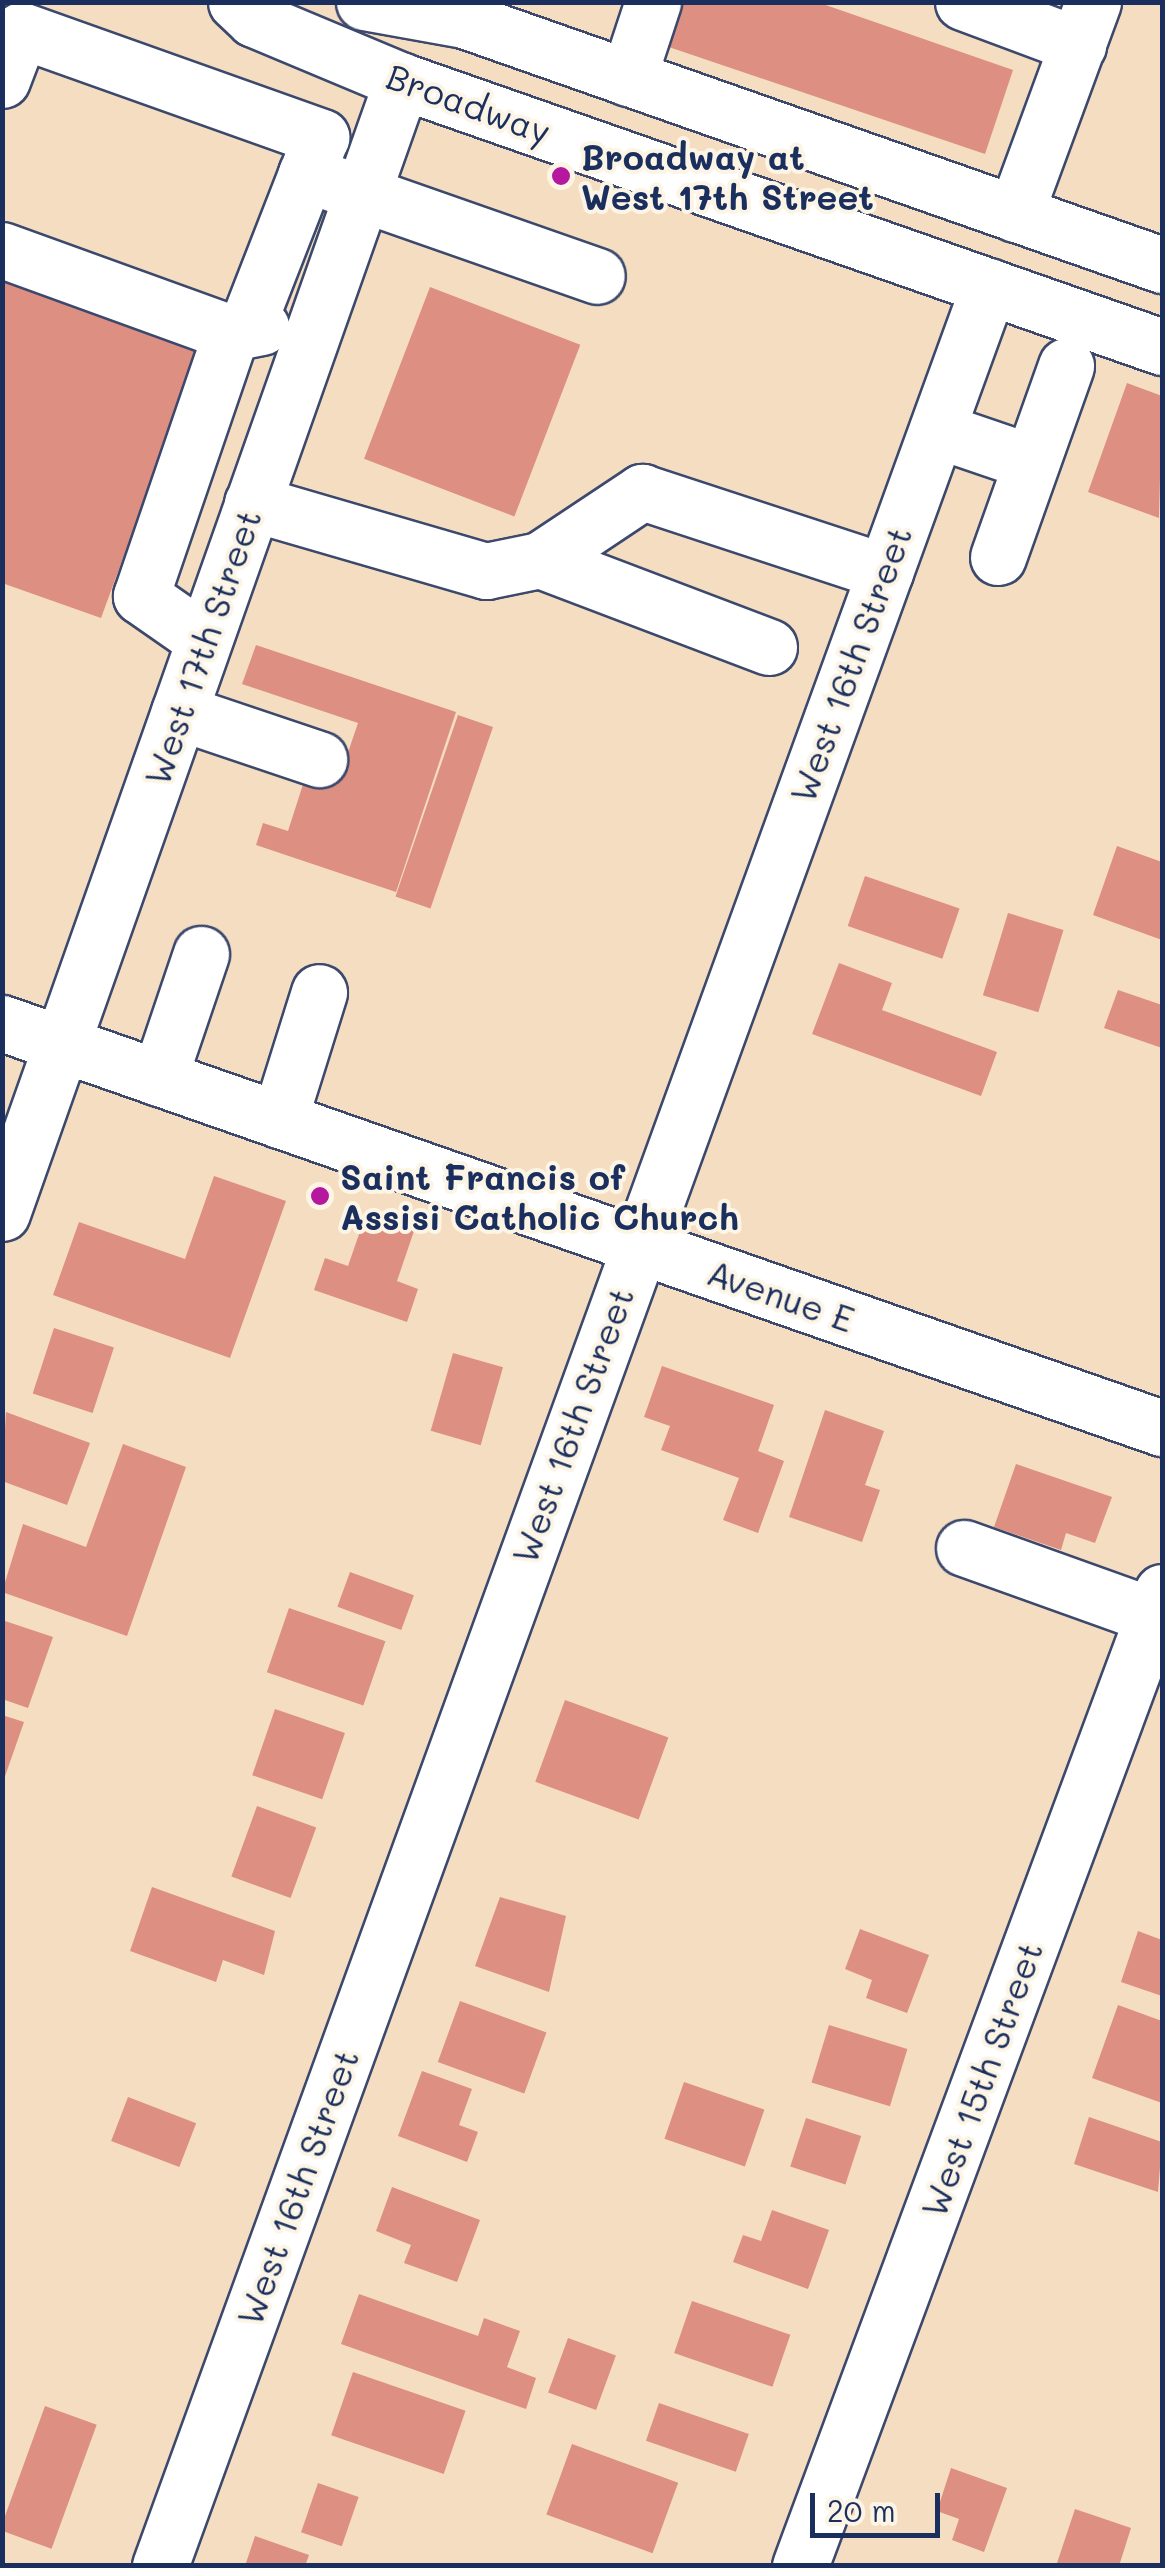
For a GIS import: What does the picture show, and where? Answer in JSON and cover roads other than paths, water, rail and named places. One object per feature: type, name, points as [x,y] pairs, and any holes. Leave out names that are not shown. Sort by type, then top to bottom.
[{"type":"street","name":"Broadway","points":[[236,2],[402,81],[1162,346]]},
{"type":"street","name":"Broadway","points":[[364,2],[468,11],[628,78],[1162,265]]},
{"type":"street","points":[[628,78],[654,2]]},
{"type":"street","points":[[964,2],[1086,24],[1015,214]]},
{"type":"street","points":[[2,80],[22,30],[321,137],[240,328],[140,596],[204,640]]},
{"type":"street","name":"West 17th Street","points":[[2,1213],[402,81]]},
{"type":"street","points":[[306,174],[597,276]]},
{"type":"street","points":[[2,250],[240,328],[308,343]]},
{"type":"street","name":"West 16th Street","points":[[160,2566],[636,1244],[990,286]]},
{"type":"street","points":[[998,558],[1028,461],[1066,366]]},
{"type":"street","points":[[936,430],[1028,461]]},
{"type":"street","points":[[252,503],[486,571],[540,560],[642,492],[884,572]]},
{"type":"street","points":[[540,560],[769,647]]},
{"type":"street","points":[[180,712],[320,758]]},
{"type":"street","points":[[159,1078],[202,954]]},
{"type":"street","points":[[278,1120],[320,992]]},
{"type":"street","name":"Avenue E","points":[[2,1023],[1162,1428]]},
{"type":"street","points":[[964,1548],[1158,1604]]},
{"type":"street","name":"West 15th Street","points":[[800,2566],[1158,1604]]},
{"type":"place","name":"Broadway at West 17th Street","points":[[561,176]]},
{"type":"place","name":"Saint Francis of Assisi Catholic Church","points":[[320,1196]]}]
